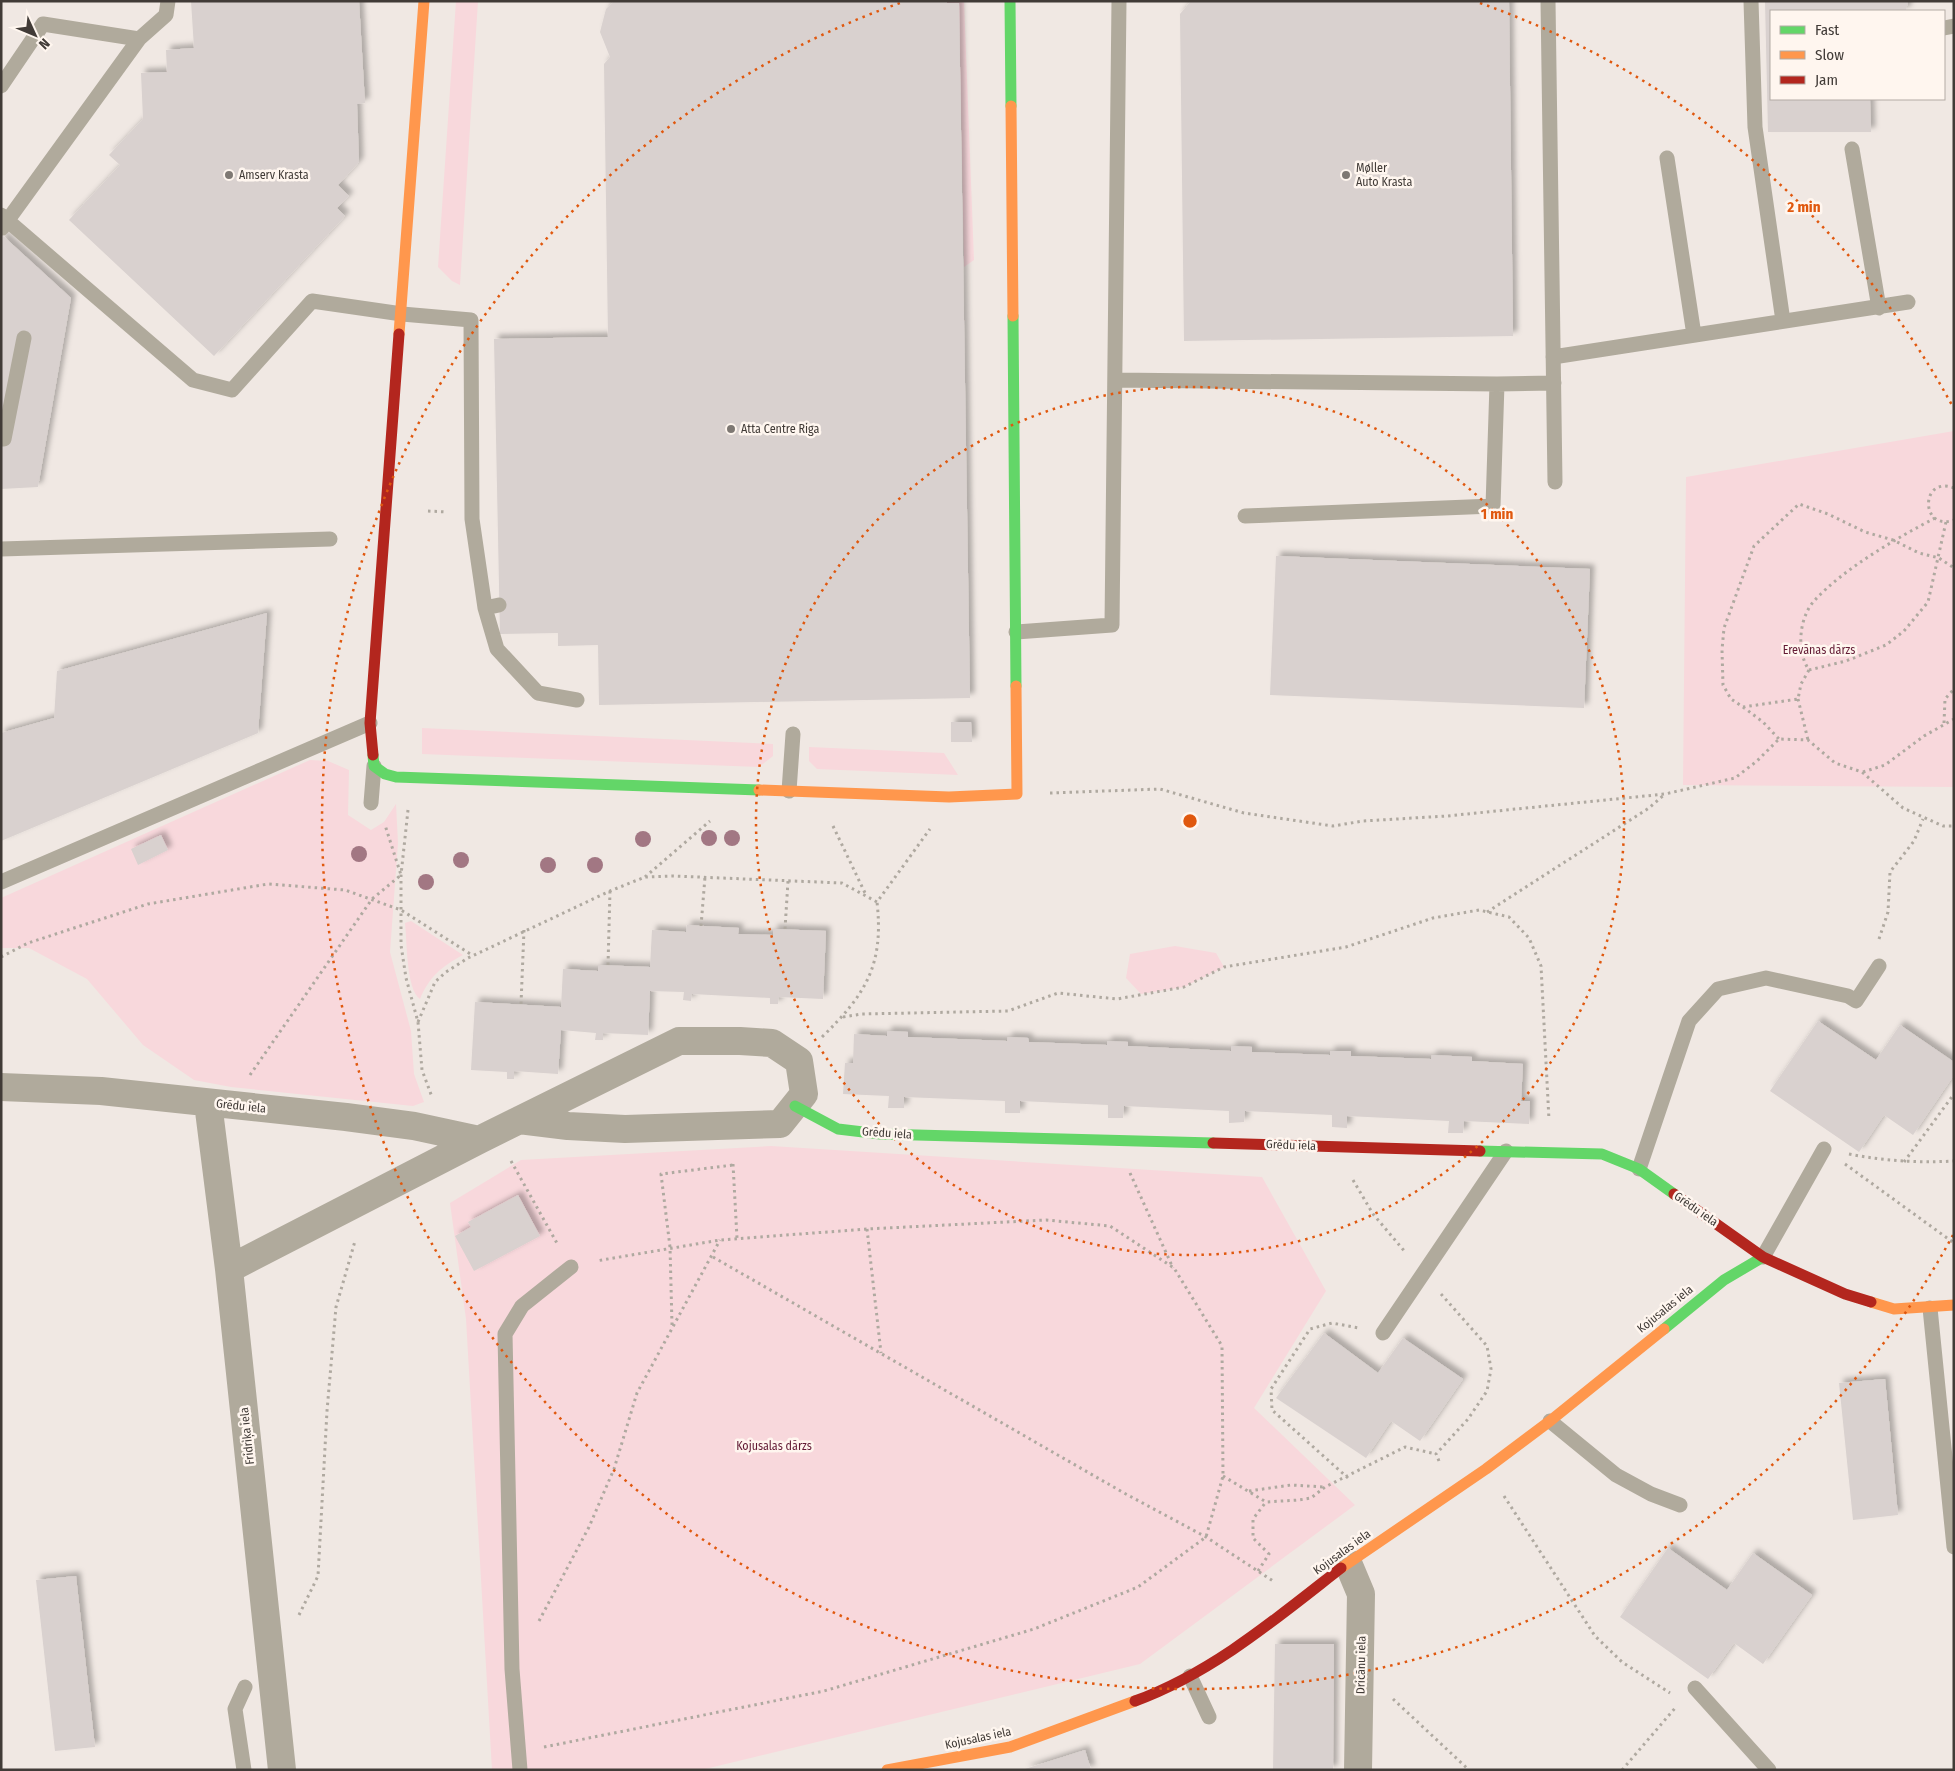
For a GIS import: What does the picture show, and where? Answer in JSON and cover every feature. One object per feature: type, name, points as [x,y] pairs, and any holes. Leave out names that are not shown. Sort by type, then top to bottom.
[{"type":"street","points":[[424,1],[370,723],[374,766],[384,774],[410,778],[949,797],[1017,794],[1010,1]]},
{"type":"street","name":"Grēdu iela","points":[[1,1087],[101,1091],[346,1117],[445,1133],[498,1130],[568,1126],[625,1129],[732,1126],[780,1124],[804,1094],[799,1060],[772,1043],[740,1040],[679,1041],[498,1130],[229,1269]]},
{"type":"street","name":"Fridriķa iela","points":[[219,1104],[229,1269],[282,1770]]},
{"type":"street","name":"Grēdu iela","points":[[795,1106],[838,1129],[880,1134],[1602,1154],[1638,1169],[1764,1256],[1845,1294],[1894,1309],[1954,1305]]},
{"type":"street","name":"Kojusalas iela","points":[[887,1770],[1010,1747],[1160,1692],[1212,1664],[1348,1563],[1486,1468],[1550,1421],[1724,1280],[1764,1256]]},
{"type":"street","name":"Dricānu iela","points":[[1348,1563],[1361,1594],[1358,1770]]},
{"type":"lane","points":[[168,1],[166,15],[139,39],[3,221],[192,380],[232,390],[312,301],[402,314],[471,320],[472,518],[492,606],[496,649],[538,693],[577,700]]},
{"type":"lane","points":[[1016,632],[1112,625],[1119,1]]},
{"type":"lane","points":[[1548,1],[1555,482]]},
{"type":"lane","points":[[1751,1],[1755,128],[1783,321]]},
{"type":"lane","points":[[1,86],[44,24],[139,39]]},
{"type":"lane","points":[[1852,148],[1879,308]]},
{"type":"lane","points":[[1667,158],[1694,335]]},
{"type":"lane","points":[[1553,357],[1908,302]]},
{"type":"lane","points":[[1,439],[4,439],[24,338]]},
{"type":"lane","points":[[1115,380],[1497,384],[1554,382]]},
{"type":"lane","points":[[1245,516],[1493,506],[1497,384]]},
{"type":"lane","points":[[1,549],[330,539]]},
{"type":"lane","points":[[1,882],[370,723]]},
{"type":"lane","points":[[788,791],[794,734]]},
{"type":"lane","points":[[372,803],[374,766]]},
{"type":"lane","points":[[1638,1169],[1689,1021],[1718,989],[1766,978],[1848,996],[1856,1001],[1879,966]]},
{"type":"lane","points":[[1764,1256],[1824,1149]]},
{"type":"lane","points":[[1383,1333],[1506,1151]]},
{"type":"lane","points":[[520,1770],[512,1670],[505,1334],[522,1306],[571,1267]]},
{"type":"lane","points":[[1930,1308],[1954,1547]]},
{"type":"lane","points":[[1550,1421],[1616,1475],[1651,1494],[1680,1505]]},
{"type":"lane","points":[[1190,1676],[1209,1717]]},
{"type":"lane","points":[[244,1770],[235,1709],[245,1687]]},
{"type":"lane","points":[[1695,1688],[1769,1770]]},
{"type":"path","points":[[1954,488],[1942,486],[1932,492],[1927,502],[1931,514],[1935,518],[1946,522],[1954,520]]},
{"type":"path","points":[[1808,740],[1779,739],[1763,722],[1731,699],[1724,685],[1722,650],[1724,628],[1754,546],[1799,504],[1828,514],[1865,532],[1893,540],[1919,553],[1939,558],[1954,568]]},
{"type":"path","points":[[1809,670],[1803,661],[1802,624],[1813,602],[1893,540],[1935,518]]},
{"type":"path","points":[[1946,522],[1928,602],[1904,631],[1886,645],[1846,661],[1809,670],[1801,684],[1798,698],[1808,740],[1835,764],[1862,772],[1903,808],[1923,819],[1943,826],[1954,826]]},
{"type":"path","points":[[1944,723],[1945,699],[1954,689]]},
{"type":"path","points":[[1742,707],[1798,698]]},
{"type":"path","points":[[1862,772],[1885,765],[1944,723],[1954,719]]},
{"type":"path","points":[[1017,794],[1160,789],[1244,813],[1333,826],[1364,821],[1448,816],[1666,794],[1735,778],[1757,761],[1779,739]]},
{"type":"path","points":[[410,778],[401,875],[401,945],[406,978],[418,1022],[422,1070],[445,1133]]},
{"type":"path","points":[[418,1022],[435,982],[446,972],[524,930],[645,877],[743,790]]},
{"type":"path","points":[[828,792],[828,815],[866,896]]},
{"type":"path","points":[[1486,912],[1649,808],[1666,794]]},
{"type":"path","points":[[949,797],[940,818],[914,849],[877,902],[880,924],[873,971],[865,988],[843,1017],[862,1014],[1008,1011],[1058,993],[1117,998],[1184,987],[1224,967],[1346,947],[1445,915],[1479,910],[1509,917],[1529,938],[1542,966],[1550,1152]]},
{"type":"path","points":[[372,803],[386,828],[401,875]]},
{"type":"path","points":[[1879,966],[1874,955],[1888,912],[1890,872],[1914,841],[1923,819]]},
{"type":"path","points":[[219,1104],[372,899],[401,875]]},
{"type":"path","points":[[645,877],[705,877],[842,883],[877,902]]},
{"type":"path","points":[[701,926],[705,877]]},
{"type":"path","points":[[785,929],[788,881]]},
{"type":"path","points":[[1,957],[28,943],[148,904],[268,884],[345,890],[372,899],[401,910],[473,956]]},
{"type":"path","points":[[608,965],[610,891]]},
{"type":"path","points":[[522,1004],[524,930]]},
{"type":"path","points":[[1904,1162],[1954,1094]]},
{"type":"path","points":[[732,1126],[736,1238]]},
{"type":"path","points":[[498,1130],[571,1267],[670,1248],[736,1238],[867,1228],[1046,1220],[1110,1226],[1174,1268]]},
{"type":"path","points":[[519,1752],[824,1691],[1034,1629],[1138,1587],[1206,1537],[1223,1476],[1222,1346],[1174,1268],[1114,1140]]},
{"type":"path","points":[[1350,1147],[1353,1183],[1373,1214],[1487,1346],[1491,1369],[1487,1391],[1468,1419],[1436,1454]]},
{"type":"path","points":[[1824,1149],[1882,1160],[1904,1162],[1954,1161]]},
{"type":"path","points":[[1824,1149],[1954,1243]]},
{"type":"path","points":[[672,1327],[670,1248],[661,1174],[733,1165]]},
{"type":"path","points":[[297,1620],[318,1576],[327,1410],[336,1307],[368,1198]]},
{"type":"path","points":[[867,1228],[881,1353]]},
{"type":"path","points":[[512,1670],[589,1527],[614,1469],[637,1393],[672,1327],[713,1257],[720,1240]]},
{"type":"path","points":[[713,1257],[1124,1493],[1206,1537],[1300,1600]]},
{"type":"path","points":[[1348,1478],[1272,1410],[1271,1389],[1310,1329],[1332,1323],[1383,1333]]},
{"type":"path","points":[[1223,1476],[1266,1502],[1311,1498],[1325,1487],[1348,1478],[1405,1447],[1436,1454]]},
{"type":"path","points":[[1436,1454],[1452,1491]]},
{"type":"path","points":[[1486,1468],[1595,1636],[1622,1662],[1681,1701]]},
{"type":"path","points":[[1248,1491],[1291,1485],[1325,1487]]},
{"type":"path","points":[[1258,1571],[1269,1554],[1254,1538],[1253,1519],[1266,1502]]},
{"type":"path","points":[[1360,1670],[1469,1770]]},
{"type":"path","points":[[1622,1770],[1681,1701],[1695,1688]]},
{"type":"green space","points":[[456,1],[478,1],[460,285],[452,281],[438,267]]},
{"type":"green space","points":[[947,1],[964,1],[974,260],[964,267],[959,4],[947,3]]},
{"type":"green space","name":"Erevānas dārzs","points":[[1954,431],[1954,787],[1683,785],[1686,477]]},
{"type":"green space","points":[[422,728],[773,744],[773,756],[759,767],[422,754]]},
{"type":"green space","points":[[809,747],[944,753],[958,775],[817,769],[809,761]]},
{"type":"green space","points":[[310,760],[328,761],[349,770],[348,815],[371,830],[384,822],[396,804],[398,843],[390,952],[411,1031],[414,1074],[424,1102],[413,1106],[231,1087],[194,1080],[143,1045],[87,979],[29,948],[1,948],[1,898]]},
{"type":"green space","points":[[411,921],[463,955],[449,963],[432,978],[420,999],[415,994],[412,986],[408,964],[405,923]]},
{"type":"green space","points":[[1175,946],[1216,953],[1224,967],[1184,987],[1141,994],[1126,978],[1130,954]]},
{"type":"green space","name":"Kojusalas dārzs","points":[[771,1146],[1262,1177],[1326,1291],[1254,1408],[1355,1505],[1140,1664],[701,1770],[492,1770],[466,1319],[450,1203],[521,1160]]},
{"type":"building","name":"Amserv Krasta","points":[[191,1],[359,1],[365,103],[357,104],[359,162],[338,185],[349,196],[337,208],[345,216],[214,356],[69,220],[120,165],[109,155],[143,119],[141,73],[167,72],[166,50],[194,48]]},
{"type":"building","name":"Atta Centre Riga","points":[[614,1],[947,1],[947,3],[959,3],[970,698],[599,705],[598,645],[558,646],[558,633],[500,634],[494,339],[608,337],[604,64],[610,57],[600,32],[606,9]]},
{"type":"building","name":"Møller Auto Krasta","points":[[1191,1],[1509,1],[1513,336],[1184,341],[1180,14]]},
{"type":"building","points":[[1765,1],[1908,1],[1906,10],[1770,10],[1770,100],[1870,100],[1871,132],[1768,132]]},
{"type":"building","points":[[1,234],[71,298],[38,487],[1,489]]},
{"type":"building","points":[[1276,556],[1590,569],[1584,708],[1270,695]]},
{"type":"building","points":[[267,613],[258,733],[1,841],[1,733],[54,718],[57,671]]},
{"type":"building","points":[[951,722],[971,722],[972,742],[951,742]]},
{"type":"building","points":[[161,835],[168,850],[138,865],[131,849]]},
{"type":"building","points":[[687,925],[739,928],[738,934],[773,935],[773,929],[826,931],[823,999],[779,997],[778,1004],[770,1004],[770,998],[692,994],[691,1001],[683,1000],[684,992],[650,991],[648,1035],[603,1033],[603,1040],[595,1040],[596,1033],[561,1030],[558,1074],[514,1071],[514,1079],[507,1079],[507,1072],[471,1070],[475,1002],[561,1007],[563,969],[598,971],[598,965],[650,967],[652,930],[686,932]]},
{"type":"building","points":[[1818,1021],[1876,1060],[1900,1025],[1954,1062],[1954,1075],[1913,1135],[1884,1115],[1859,1152],[1770,1091]]},
{"type":"building","points":[[887,1031],[908,1032],[908,1037],[1007,1041],[1008,1037],[1028,1038],[1029,1042],[1107,1045],[1107,1041],[1128,1042],[1128,1046],[1231,1051],[1231,1046],[1252,1047],[1252,1052],[1330,1055],[1330,1051],[1351,1051],[1351,1056],[1431,1059],[1432,1055],[1472,1057],[1472,1061],[1523,1064],[1521,1101],[1530,1101],[1529,1124],[1464,1121],[1463,1133],[1448,1133],[1449,1121],[1347,1116],[1347,1128],[1332,1127],[1332,1115],[1245,1111],[1244,1122],[1229,1123],[1229,1111],[1124,1106],[1123,1118],[1108,1118],[1108,1105],[1020,1101],[1020,1113],[1005,1113],[1005,1101],[904,1097],[904,1108],[888,1108],[889,1096],[843,1094],[845,1063],[853,1063],[854,1034],[887,1036]]},
{"type":"building","points":[[518,1195],[540,1236],[474,1271],[455,1236],[471,1227],[468,1222]]},
{"type":"building","points":[[1324,1333],[1378,1373],[1403,1338],[1463,1379],[1420,1441],[1391,1421],[1366,1458],[1276,1398]]},
{"type":"building","points":[[1885,1379],[1898,1515],[1853,1520],[1839,1383]]},
{"type":"building","points":[[1668,1548],[1727,1590],[1753,1553],[1812,1595],[1763,1664],[1734,1643],[1708,1679],[1620,1617]]},
{"type":"building","points":[[76,1576],[95,1747],[55,1751],[36,1580]]},
{"type":"building","points":[[1275,1644],[1334,1644],[1333,1770],[1273,1770]]},
{"type":"building","points":[[1085,1750],[1091,1770],[1025,1770],[1025,1769]]},
{"type":"traffic: fast","points":[[1010,1],[1011,106]]},
{"type":"traffic: fast","points":[[1013,316],[1016,686]]},
{"type":"traffic: fast","points":[[373,755],[374,766],[385,774],[396,777],[759,790]]},
{"type":"traffic: fast","points":[[795,1106],[838,1129],[880,1134],[1213,1143]]},
{"type":"traffic: fast","points":[[1480,1151],[1602,1154],[1639,1169],[1674,1194]]},
{"type":"traffic: fast","points":[[1664,1329],[1724,1280],[1763,1257]]},
{"type":"traffic: slow","points":[[399,334],[424,1]]},
{"type":"traffic: slow","points":[[1011,106],[1013,316]]},
{"type":"traffic: slow","points":[[759,790],[949,797],[1017,794],[1016,686]]},
{"type":"traffic: slow","points":[[1871,1302],[1894,1309],[1954,1305]]},
{"type":"traffic: slow","points":[[1341,1568],[1486,1469],[1550,1421],[1664,1329]]},
{"type":"traffic: slow","points":[[887,1770],[1010,1747],[1135,1701]]},
{"type":"traffic: jam","points":[[373,755],[370,723],[399,334]]},
{"type":"traffic: jam","points":[[1213,1143],[1480,1151]]},
{"type":"traffic: jam","points":[[1674,1194],[1763,1257],[1845,1294],[1871,1302]]},
{"type":"traffic: jam","points":[[1135,1701],[1163,1689],[1217,1660],[1268,1625],[1341,1568]]},
{"type":"place","name":"Amserv Krasta","points":[[229,175]]},
{"type":"place","name":"Møller Auto Krasta","points":[[1346,175]]},
{"type":"place","name":"Atta Centre Riga","points":[[731,429]]}]
